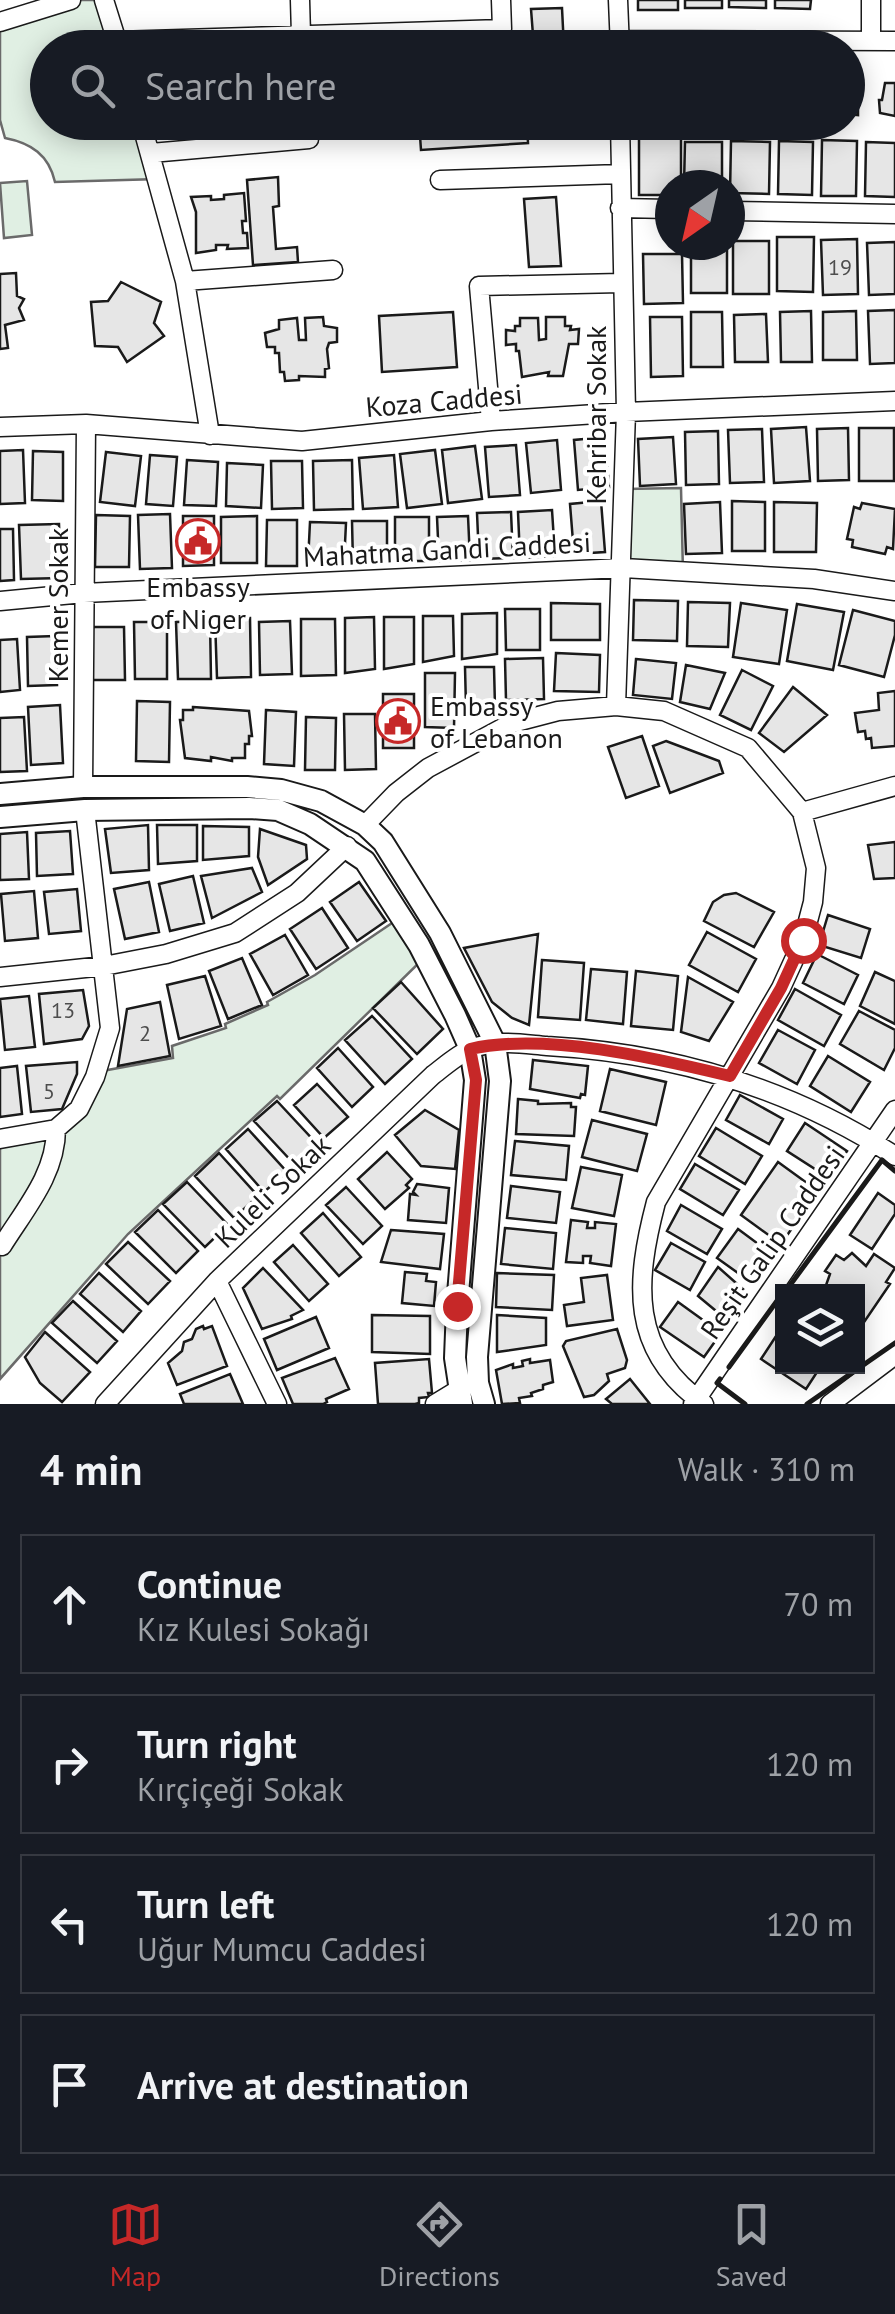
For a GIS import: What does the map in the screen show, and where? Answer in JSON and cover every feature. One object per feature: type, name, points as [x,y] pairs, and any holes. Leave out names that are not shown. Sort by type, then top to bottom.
[{"type":"main road","points":[[83,787],[84,810]]},
{"type":"main road","points":[[0,794],[83,787],[282,790],[321,801],[365,824],[383,842],[440,933],[496,1043],[500,1081],[477,1357],[484,1404]]},
{"type":"main road","points":[[0,818],[84,810],[278,810],[310,824],[365,861],[419,944],[470,1049],[476,1080],[457,1306],[460,1397]]},
{"type":"street","points":[[0,22],[70,0]]},
{"type":"street","points":[[104,0],[114,30]]},
{"type":"street","points":[[300,0],[301,30]]},
{"type":"street","points":[[468,30],[502,29],[501,0]]},
{"type":"street","points":[[618,0],[619,30]]},
{"type":"street","points":[[871,0],[871,40]]},
{"type":"street","points":[[865,40],[895,40]]},
{"type":"street","points":[[146,140],[185,281],[210,435]]},
{"type":"street","points":[[150,153],[288,140]]},
{"type":"street","name":"Kehribar Sokak","points":[[616,706],[626,412],[620,140]]},
{"type":"street","points":[[440,180],[620,174]]},
{"type":"street","points":[[620,208],[655,209]]},
{"type":"street","points":[[745,210],[895,214]]},
{"type":"street","points":[[185,281],[333,270]]},
{"type":"street","points":[[492,422],[480,286],[621,283]]},
{"type":"street","name":"Koza Caddesi","points":[[0,427],[86,424],[302,442],[626,412],[895,401]]},
{"type":"street","name":"Kemer Sokak","points":[[83,787],[86,424]]},
{"type":"street","name":"Mahatma Gandi Caddesi","points":[[0,602],[84,593],[622,568],[814,578],[895,591]]},
{"type":"street","points":[[365,824],[428,768],[512,723],[558,711],[616,706],[664,712],[748,748],[802,812],[816,868],[813,902],[803,940],[781,988],[656,1202],[641,1277],[644,1317],[656,1355],[673,1379],[698,1402]]},
{"type":"street","points":[[802,812],[895,786]]},
{"type":"street","points":[[0,1139],[56,1129],[79,1108],[95,1077],[110,1028],[84,810]]},
{"type":"street","points":[[0,977],[104,966],[166,954],[235,933],[297,893],[347,846]]},
{"type":"street","name":"Kuleli Sokak","points":[[105,1404],[216,1281],[433,1075],[470,1049],[496,1043],[566,1047],[660,1059],[730,1076],[799,1102],[895,1156]]},
{"type":"street","name":"Reşit Galip Caddesi","points":[[698,1402],[895,1110]]},
{"type":"street","points":[[2,1246],[46,1175],[54,1156],[56,1129]]},
{"type":"street","points":[[216,1281],[278,1404]]},
{"type":"street","points":[[830,1404],[895,1355]]},
{"type":"street","points":[[435,1404],[460,1397]]},
{"type":"green space","points":[[71,0],[104,0],[114,30],[30,30],[30,140],[146,140],[158,179],[55,182],[38,152],[5,138],[0,120],[0,22]]},
{"type":"green space","points":[[27,181],[32,235],[4,238],[0,183]]},
{"type":"green space","points":[[681,488],[683,572],[623,568],[624,489]]},
{"type":"green space","points":[[401,917],[425,957],[280,1099],[277,1096],[128,1234],[0,1379],[0,1139],[56,1129],[97,1072],[173,1058],[172,1046],[226,1028],[225,1024],[268,1005],[267,1002]]},
{"type":"building","points":[[638,0],[678,0],[678,10],[638,10]]},
{"type":"building","points":[[685,0],[722,0],[722,8],[685,8]]},
{"type":"building","points":[[729,0],[766,0],[766,8],[729,7]]},
{"type":"building","points":[[775,0],[811,0],[810,9],[775,8]]},
{"type":"building","points":[[562,8],[563,30],[533,30],[531,9]]},
{"type":"building","points":[[885,83],[895,83],[895,116],[880,113],[879,100]]},
{"type":"building","points":[[420,140],[528,140],[528,143],[421,150]]},
{"type":"building","points":[[639,140],[681,140],[681,170],[655,170],[655,195],[639,195]]},
{"type":"building","points":[[822,140],[857,141],[856,196],[821,196]]},
{"type":"building","points":[[731,141],[770,142],[769,194],[745,193],[745,170],[730,170]]},
{"type":"building","points":[[779,141],[813,142],[812,195],[778,194]]},
{"type":"building","points":[[685,142],[722,142],[722,170],[684,170]]},
{"type":"building","points":[[866,142],[895,143],[895,197],[865,196]]},
{"type":"building","points":[[278,177],[279,206],[273,207],[276,249],[297,247],[298,262],[253,265],[247,180]]},
{"type":"building","points":[[244,193],[246,221],[242,221],[248,248],[216,245],[216,250],[196,253],[196,212],[191,197],[211,196],[211,200]]},
{"type":"building","points":[[556,197],[561,266],[529,267],[524,199]]},
{"type":"building","points":[[777,237],[814,237],[813,292],[777,291]]},
{"type":"building","points":[[857,239],[858,294],[823,295],[821,240]]},
{"type":"building","points":[[745,241],[769,241],[769,294],[733,294],[733,260],[745,260]]},
{"type":"building","points":[[895,242],[895,294],[869,295],[867,243]]},
{"type":"building","points":[[643,254],[655,254],[655,260],[682,260],[683,303],[644,304]]},
{"type":"building","points":[[691,260],[727,260],[727,293],[691,293]]},
{"type":"building","points":[[16,273],[17,296],[24,299],[19,308],[24,320],[5,325],[8,348],[0,349],[0,274]]},
{"type":"building","points":[[121,282],[161,302],[154,323],[164,336],[127,362],[118,347],[95,346],[91,302],[108,301]]},
{"type":"building","points":[[895,310],[895,363],[870,364],[868,311]]},
{"type":"building","points":[[811,311],[812,362],[781,362],[780,312]]},
{"type":"building","points":[[856,311],[857,360],[823,360],[823,312]]},
{"type":"building","points":[[453,312],[457,367],[382,372],[379,316]]},
{"type":"building","points":[[691,312],[722,312],[723,367],[691,367]]},
{"type":"building","points":[[766,314],[768,362],[735,362],[734,315]]},
{"type":"building","points":[[323,317],[324,326],[337,328],[337,342],[329,343],[327,349],[329,368],[325,369],[325,377],[299,376],[299,380],[285,381],[284,372],[280,372],[279,353],[275,353],[275,347],[267,347],[265,333],[279,329],[279,320],[297,318],[299,340],[306,340],[305,318]]},
{"type":"building","points":[[546,317],[565,317],[565,326],[579,329],[578,344],[569,344],[563,376],[548,376],[549,372],[522,377],[519,351],[516,344],[506,345],[506,330],[515,331],[520,318],[538,318],[539,340],[546,339]]},
{"type":"building","points":[[650,317],[682,317],[683,376],[651,377]]},
{"type":"building","points":[[806,427],[810,481],[774,483],[771,429]]},
{"type":"building","points":[[848,428],[849,480],[818,481],[817,429]]},
{"type":"building","points":[[859,428],[894,428],[894,481],[859,481]]},
{"type":"building","points":[[762,429],[764,482],[730,483],[728,430]]},
{"type":"building","points":[[718,431],[719,484],[686,485],[685,432]]},
{"type":"building","points":[[605,437],[609,487],[578,490],[574,440]]},
{"type":"building","points":[[673,437],[676,484],[640,486],[638,439]]},
{"type":"building","points":[[557,440],[561,490],[531,493],[526,443]]},
{"type":"building","points":[[516,445],[520,495],[489,497],[485,447]]},
{"type":"building","points":[[475,446],[482,499],[448,503],[442,450]]},
{"type":"building","points":[[23,450],[25,503],[0,504],[0,451]]},
{"type":"building","points":[[435,450],[442,504],[407,508],[400,454]]},
{"type":"building","points":[[33,451],[63,452],[63,501],[32,500]]},
{"type":"building","points":[[106,452],[141,456],[135,506],[100,502]]},
{"type":"building","points":[[150,455],[177,457],[173,506],[146,504]]},
{"type":"building","points":[[394,455],[398,507],[363,509],[359,458]]},
{"type":"building","points":[[187,460],[218,462],[216,506],[184,505]]},
{"type":"building","points":[[352,460],[353,509],[314,510],[313,461]]},
{"type":"building","points":[[271,461],[302,461],[303,508],[272,509]]},
{"type":"building","points":[[227,463],[263,465],[261,508],[226,506]]},
{"type":"building","points":[[601,501],[605,552],[574,554],[570,504]]},
{"type":"building","points":[[732,501],[765,502],[765,551],[732,551]]},
{"type":"building","points":[[720,502],[722,553],[686,554],[684,504]]},
{"type":"building","points":[[774,502],[817,503],[816,552],[774,552]]},
{"type":"building","points":[[862,503],[895,509],[893,549],[887,547],[885,554],[852,547],[853,540],[847,539],[854,507],[860,509]]},
{"type":"building","points":[[552,510],[555,556],[520,558],[518,512]]},
{"type":"building","points":[[511,512],[513,558],[479,559],[477,513]]},
{"type":"building","points":[[170,514],[172,568],[140,569],[138,515]]},
{"type":"building","points":[[96,515],[130,516],[129,567],[95,567]]},
{"type":"building","name":"Embassy of Niger","points":[[183,516],[214,516],[214,565],[183,566]]},
{"type":"building","points":[[257,516],[257,563],[221,563],[221,517]]},
{"type":"building","points":[[468,516],[470,560],[439,561],[437,517]]},
{"type":"building","points":[[395,517],[429,517],[429,561],[395,561]]},
{"type":"building","points":[[267,520],[297,520],[297,566],[266,566]]},
{"type":"building","points":[[352,521],[387,521],[387,562],[353,563]]},
{"type":"building","points":[[310,522],[346,523],[344,564],[308,562]]},
{"type":"building","points":[[59,524],[61,578],[21,579],[19,525]]},
{"type":"building","points":[[0,529],[13,529],[14,580],[0,581]]},
{"type":"building","points":[[634,600],[678,601],[677,641],[633,640]]},
{"type":"building","points":[[688,602],[730,603],[728,647],[687,646]]},
{"type":"building","points":[[551,603],[600,604],[600,640],[551,640]]},
{"type":"building","points":[[741,603],[787,610],[779,664],[733,657]]},
{"type":"building","points":[[797,604],[844,612],[833,670],[787,661]]},
{"type":"building","points":[[505,609],[540,609],[540,650],[506,650]]},
{"type":"building","points":[[853,610],[895,621],[884,677],[839,665]]},
{"type":"building","points":[[497,613],[497,654],[462,659],[462,614]]},
{"type":"building","points":[[423,616],[453,616],[454,656],[423,662]]},
{"type":"building","points":[[374,617],[375,669],[345,673],[345,618]]},
{"type":"building","points":[[384,617],[414,617],[414,664],[384,669]]},
{"type":"building","points":[[250,618],[251,677],[217,678],[215,619]]},
{"type":"building","points":[[301,619],[335,619],[336,675],[301,676]]},
{"type":"building","points":[[210,621],[211,679],[178,679],[176,622]]},
{"type":"building","points":[[290,621],[292,674],[260,675],[259,622]]},
{"type":"building","points":[[134,622],[167,622],[167,679],[135,679]]},
{"type":"building","points":[[91,627],[124,627],[125,680],[91,680]]},
{"type":"building","points":[[55,636],[57,685],[28,686],[27,637]]},
{"type":"building","points":[[17,639],[20,690],[0,692],[0,640]]},
{"type":"building","points":[[556,653],[600,655],[599,692],[554,691]]},
{"type":"building","points":[[543,658],[544,699],[506,700],[505,659]]},
{"type":"building","points":[[636,659],[676,663],[672,699],[633,695]]},
{"type":"building","points":[[686,665],[725,673],[710,709],[680,702]]},
{"type":"building","points":[[465,667],[494,667],[495,707],[466,707]]},
{"type":"building","points":[[742,670],[773,686],[751,730],[720,715]]},
{"type":"building","points":[[425,673],[455,673],[454,728],[425,727]]},
{"type":"building","points":[[793,687],[827,715],[784,752],[759,733]]},
{"type":"building","points":[[895,691],[895,746],[872,748],[865,731],[858,732],[855,713],[879,710],[878,693]]},
{"type":"building","name":"Embassy of Lebanon","points":[[383,694],[414,694],[414,748],[383,748]]},
{"type":"building","points":[[137,701],[170,702],[169,762],[136,761]]},
{"type":"building","points":[[60,705],[63,763],[31,765],[28,707]]},
{"type":"building","points":[[193,707],[249,711],[252,736],[249,744],[245,744],[245,758],[185,758],[180,720],[183,710]]},
{"type":"building","points":[[266,710],[296,712],[294,766],[264,764]]},
{"type":"building","points":[[344,714],[375,714],[376,769],[345,770]]},
{"type":"building","points":[[24,717],[27,771],[0,772],[0,718]]},
{"type":"building","points":[[306,717],[336,718],[335,770],[305,770]]},
{"type":"building","points":[[642,736],[659,786],[626,798],[608,747]]},
{"type":"building","points":[[666,741],[719,761],[723,773],[670,793],[653,746]]},
{"type":"building","points":[[148,825],[149,870],[111,873],[105,829]]},
{"type":"building","points":[[157,825],[197,825],[197,861],[158,864]]},
{"type":"building","points":[[203,826],[249,827],[249,856],[203,860]]},
{"type":"building","points":[[260,829],[306,845],[307,859],[268,885],[258,857]]},
{"type":"building","points":[[70,831],[73,874],[37,876],[36,833]]},
{"type":"building","points":[[27,832],[29,879],[0,880],[0,834]]},
{"type":"building","points":[[895,842],[895,878],[874,879],[868,845]]},
{"type":"building","points":[[252,868],[262,892],[212,918],[201,876]]},
{"type":"building","points":[[193,876],[204,923],[170,931],[159,884]]},
{"type":"building","points":[[149,882],[159,932],[125,939],[114,889]]},
{"type":"building","points":[[359,882],[386,921],[357,941],[330,902]]},
{"type":"building","points":[[77,889],[81,931],[49,934],[44,892]]},
{"type":"building","points":[[34,891],[38,938],[5,941],[1,894]]},
{"type":"building","points":[[736,893],[774,912],[754,947],[704,921],[713,902]]},
{"type":"building","points":[[322,908],[348,948],[316,969],[290,929]]},
{"type":"building","points":[[828,915],[870,929],[861,958],[819,945]]},
{"type":"building","points":[[707,932],[756,959],[738,992],[689,965]]},
{"type":"building","points":[[538,934],[529,1025],[512,1018],[492,1002],[464,948]]},
{"type":"building","points":[[285,935],[308,975],[273,995],[250,954]]},
{"type":"building","points":[[817,954],[858,975],[844,1004],[803,983]]},
{"type":"building","points":[[242,958],[262,1005],[228,1019],[209,971]]},
{"type":"building","points":[[542,960],[584,963],[580,1020],[538,1017]]},
{"type":"building","points":[[591,969],[627,972],[623,1024],[586,1020]]},
{"type":"building","points":[[636,971],[678,976],[673,1030],[631,1026]]},
{"type":"building","points":[[875,972],[895,981],[895,1024],[860,1006]]},
{"type":"building","points":[[205,976],[221,1026],[179,1039],[167,985]]},
{"type":"building","points":[[688,977],[733,1002],[709,1041],[681,1032]]},
{"type":"building","points":[[401,982],[443,1029],[417,1054],[373,1008]]},
{"type":"building","points":[[795,989],[841,1015],[824,1046],[778,1020]]},
{"type":"building","points":[[83,990],[89,1026],[82,1039],[44,1044],[39,994]]},
{"type":"building","points":[[29,996],[35,1047],[5,1050],[0,999]]},
{"type":"building","points":[[160,1002],[170,1056],[118,1066],[127,1009]]},
{"type":"building","points":[[859,1011],[895,1030],[895,1048],[884,1070],[840,1044]]},
{"type":"building","points":[[372,1016],[412,1059],[385,1084],[345,1040]]},
{"type":"building","points":[[778,1030],[815,1050],[797,1084],[759,1063]]},
{"type":"building","points":[[338,1048],[373,1087],[352,1107],[317,1068]]},
{"type":"building","points":[[828,1056],[870,1082],[851,1112],[810,1086]]},
{"type":"building","points":[[533,1060],[588,1066],[585,1095],[580,1098],[530,1089]]},
{"type":"building","points":[[77,1062],[77,1074],[62,1109],[31,1112],[26,1066]]},
{"type":"building","points":[[17,1066],[22,1114],[0,1117],[0,1068]]},
{"type":"building","points":[[610,1069],[666,1082],[656,1125],[600,1111]]},
{"type":"building","points":[[317,1084],[348,1117],[324,1138],[294,1105]]},
{"type":"building","points":[[740,1095],[783,1119],[769,1144],[726,1120]]},
{"type":"building","points":[[518,1099],[538,1104],[571,1103],[571,1107],[576,1107],[574,1136],[516,1134]]},
{"type":"building","points":[[277,1101],[317,1144],[295,1165],[254,1121]]},
{"type":"building","points":[[425,1110],[459,1130],[455,1169],[421,1166],[395,1135]]},
{"type":"building","points":[[592,1120],[647,1134],[637,1171],[582,1157]]},
{"type":"building","points":[[805,1123],[847,1151],[829,1178],[787,1151]]},
{"type":"building","points":[[716,1128],[762,1156],[745,1184],[699,1156]]},
{"type":"building","points":[[248,1129],[287,1172],[264,1192],[226,1149]]},
{"type":"building","points":[[515,1141],[569,1146],[566,1180],[511,1175]]},
{"type":"building","points":[[387,1152],[412,1179],[406,1185],[409,1188],[385,1209],[358,1179]]},
{"type":"building","points":[[219,1153],[258,1196],[234,1218],[195,1176]]},
{"type":"building","points":[[778,1162],[818,1191],[781,1244],[741,1215]]},
{"type":"building","points":[[695,1164],[739,1190],[723,1215],[680,1189]]},
{"type":"building","points":[[581,1167],[622,1175],[614,1216],[572,1208]]},
{"type":"building","points":[[187,1182],[228,1225],[205,1247],[163,1204]]},
{"type":"building","points":[[417,1184],[449,1188],[446,1223],[408,1220],[410,1194],[416,1195],[413,1192]]},
{"type":"building","points":[[511,1186],[560,1192],[556,1223],[507,1218]]},
{"type":"building","points":[[346,1187],[382,1226],[363,1244],[326,1205]]},
{"type":"building","points":[[878,1193],[895,1205],[895,1214],[872,1249],[850,1235]]},
{"type":"building","points":[[681,1205],[722,1229],[707,1254],[667,1231]]},
{"type":"building","points":[[158,1210],[198,1251],[176,1273],[135,1232]]},
{"type":"building","points":[[323,1213],[361,1257],[339,1276],[301,1233]]},
{"type":"building","points":[[571,1220],[588,1222],[587,1228],[595,1228],[595,1222],[616,1224],[611,1266],[590,1263],[591,1256],[583,1256],[583,1263],[566,1262]]},
{"type":"building","points":[[505,1228],[556,1233],[553,1269],[501,1264]]},
{"type":"building","points":[[738,1229],[773,1255],[752,1283],[717,1258]]},
{"type":"building","points":[[391,1230],[444,1234],[440,1269],[381,1262]]},
{"type":"building","points":[[128,1242],[170,1281],[148,1304],[106,1264]]},
{"type":"building","points":[[671,1243],[705,1262],[690,1290],[655,1270]]},
{"type":"building","points":[[293,1245],[328,1284],[309,1301],[274,1262]]},
{"type":"building","points":[[852,1253],[866,1266],[874,1254],[895,1268],[886,1282],[890,1284],[865,1321],[865,1284],[826,1284],[830,1274],[825,1271],[836,1255],[844,1260]]},
{"type":"building","points":[[718,1267],[744,1290],[727,1320],[698,1296]]},
{"type":"building","points":[[263,1268],[303,1310],[292,1319],[262,1329],[243,1288]]},
{"type":"building","points":[[405,1272],[427,1274],[426,1281],[436,1282],[434,1306],[402,1303]]},
{"type":"building","points":[[99,1273],[141,1311],[123,1332],[80,1294]]},
{"type":"building","points":[[497,1273],[554,1275],[552,1310],[496,1307]]},
{"type":"building","points":[[607,1275],[613,1320],[567,1326],[564,1305],[584,1302],[581,1278]]},
{"type":"building","points":[[73,1301],[117,1341],[97,1363],[52,1323]]},
{"type":"building","points":[[678,1302],[721,1333],[704,1357],[660,1327]]},
{"type":"building","points":[[372,1315],[430,1316],[430,1354],[372,1352]]},
{"type":"building","points":[[497,1315],[546,1318],[546,1345],[497,1352]]},
{"type":"building","points":[[316,1317],[329,1348],[277,1370],[264,1339]]},
{"type":"building","points":[[212,1326],[227,1366],[177,1385],[168,1363],[182,1351],[184,1342],[192,1339],[196,1329]]},
{"type":"building","points":[[617,1329],[627,1360],[625,1368],[607,1374],[609,1381],[594,1395],[584,1397],[563,1346],[566,1341]]},
{"type":"building","points":[[45,1332],[90,1372],[62,1402],[40,1383],[25,1357]]},
{"type":"building","points":[[775,1338],[775,1368],[761,1359]]},
{"type":"building","points":[[335,1358],[349,1389],[323,1404],[293,1404],[282,1378]]},
{"type":"building","points":[[429,1359],[429,1397],[419,1398],[415,1404],[378,1404],[375,1363]]},
{"type":"building","points":[[530,1359],[530,1363],[550,1360],[553,1382],[531,1393],[532,1396],[519,1398],[520,1403],[502,1404],[496,1370],[513,1364],[513,1368],[523,1366],[522,1361]]},
{"type":"building","points":[[230,1374],[243,1404],[184,1404],[180,1394]]},
{"type":"building","points":[[784,1374],[816,1374],[806,1389]]},
{"type":"building","points":[[630,1379],[650,1404],[612,1404],[606,1399]]},
{"type":"wall","points":[[791,1284],[882,1160],[895,1171]]},
{"type":"wall","points":[[729,1367],[775,1304]]},
{"type":"wall","points":[[807,1404],[895,1343]]},
{"type":"wall","points":[[720,1379],[717,1383],[745,1404]]},
{"type":"place","name":"Embassy of Niger","points":[[198,541]]},
{"type":"place","name":"Embassy of Lebanon","points":[[398,721]]},
{"type":"route","points":[[457,1306],[476,1080],[470,1049],[496,1043],[566,1047],[660,1059],[730,1076],[781,988],[803,940]]}]
